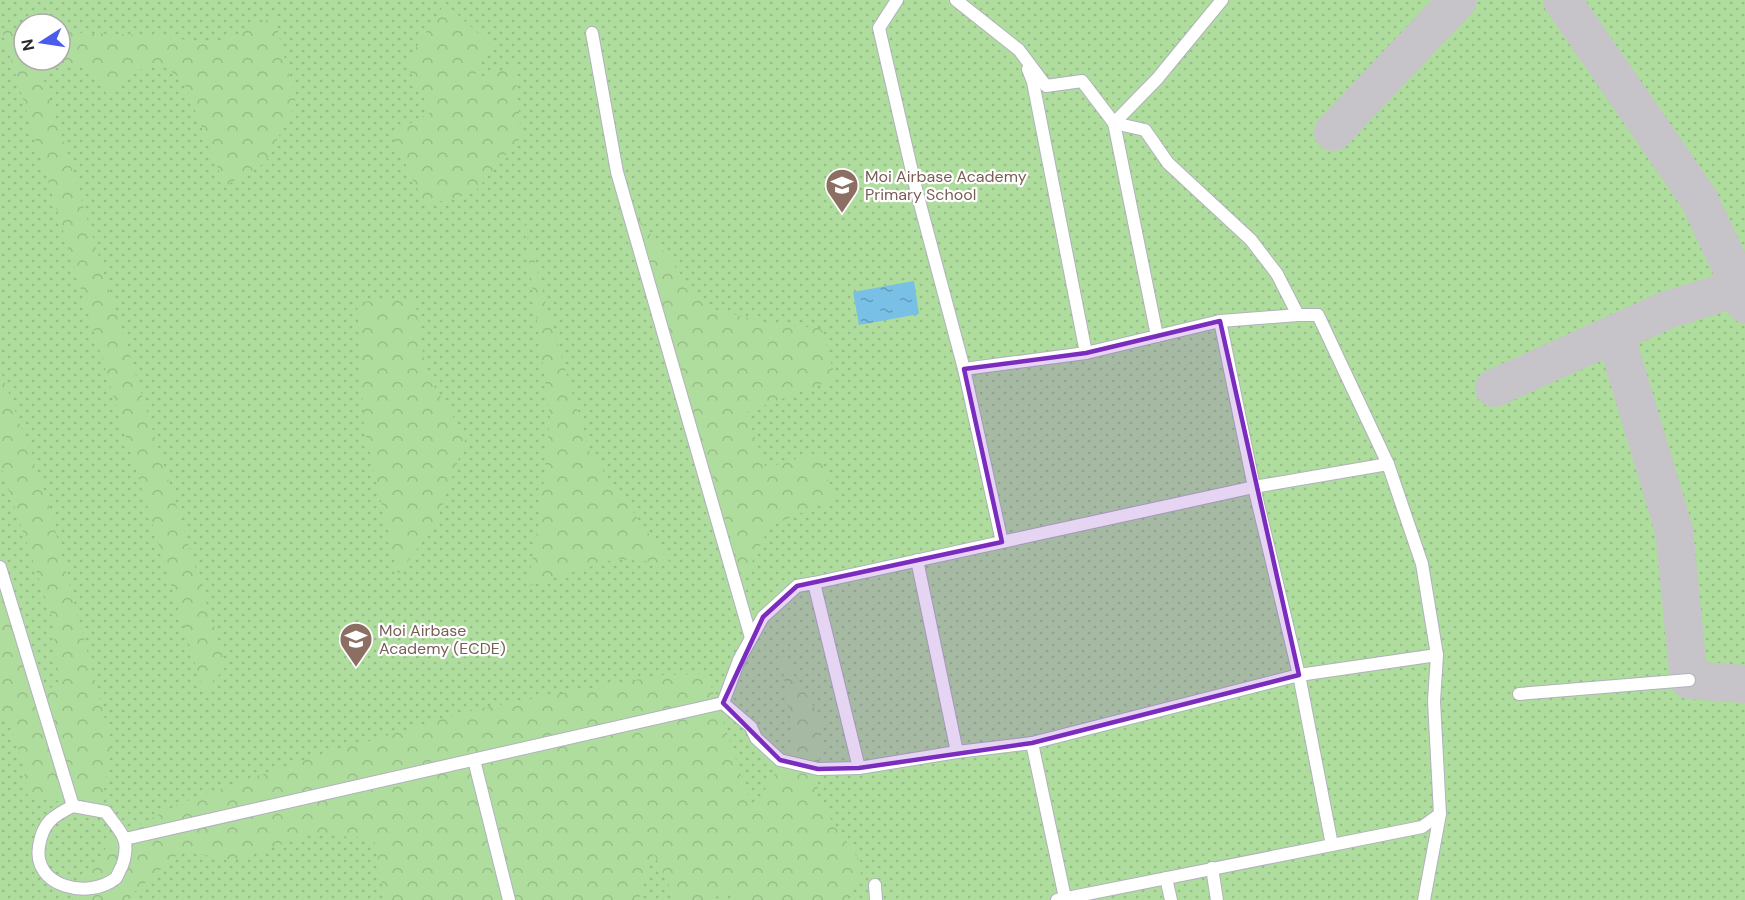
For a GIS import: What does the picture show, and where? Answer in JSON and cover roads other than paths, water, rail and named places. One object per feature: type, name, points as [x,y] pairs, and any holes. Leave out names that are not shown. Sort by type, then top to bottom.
[{"type":"street","points":[[897,0],[879,28],[916,189],[964,369],[1002,542]]},
{"type":"street","points":[[956,0],[1019,50],[1046,86],[1082,81],[1114,123],[1158,336]]},
{"type":"street","points":[[1114,123],[1157,80],[1222,0]]},
{"type":"street","points":[[592,33],[617,172],[751,638]]},
{"type":"street","points":[[1019,50],[1033,82],[1086,353]]},
{"type":"street","points":[[1114,123],[1145,130],[1168,163],[1251,240],[1277,274],[1298,315]]},
{"type":"street","points":[[964,369],[1086,353],[1220,321],[1318,315],[1388,464],[1422,564],[1437,655],[1434,701],[1440,814],[1424,900]]},
{"type":"street","points":[[1220,321],[1254,487],[1299,675],[1332,845]]},
{"type":"street","points":[[723,703],[739,660],[763,617],[797,586],[1254,487],[1388,464]]},
{"type":"street","points":[[917,561],[957,752]]},
{"type":"street","points":[[0,567],[73,806]]},
{"type":"street","points":[[814,583],[859,768]]},
{"type":"street","points":[[723,703],[751,727],[756,738],[780,760],[818,769],[859,768],[957,752],[1032,743],[1299,675],[1437,655]]},
{"type":"street","points":[[1519,694],[1689,680]]},
{"type":"street","points":[[125,839],[723,703]]},
{"type":"street","points":[[1032,743],[1061,899],[1422,827],[1440,814]]},
{"type":"street","points":[[474,760],[509,900]]},
{"type":"street","points":[[73,806],[106,812],[125,839],[125,860],[116,878],[100,890],[80,894],[58,891],[45,874],[38,853],[41,832],[54,815],[73,806]]},
{"type":"street","points":[[1212,868],[1217,900]]},
{"type":"street","points":[[1166,878],[1172,900]]},
{"type":"street","points":[[875,885],[876,900]]},
{"type":"water","points":[[914,281],[919,314],[859,325],[853,292]]},
{"type":"place","name":"Moi Airbase Academy Primary School","points":[[842,214]]},
{"type":"place","name":"Moi Airbase Academy (ECDE)","points":[[356,668]]}]
